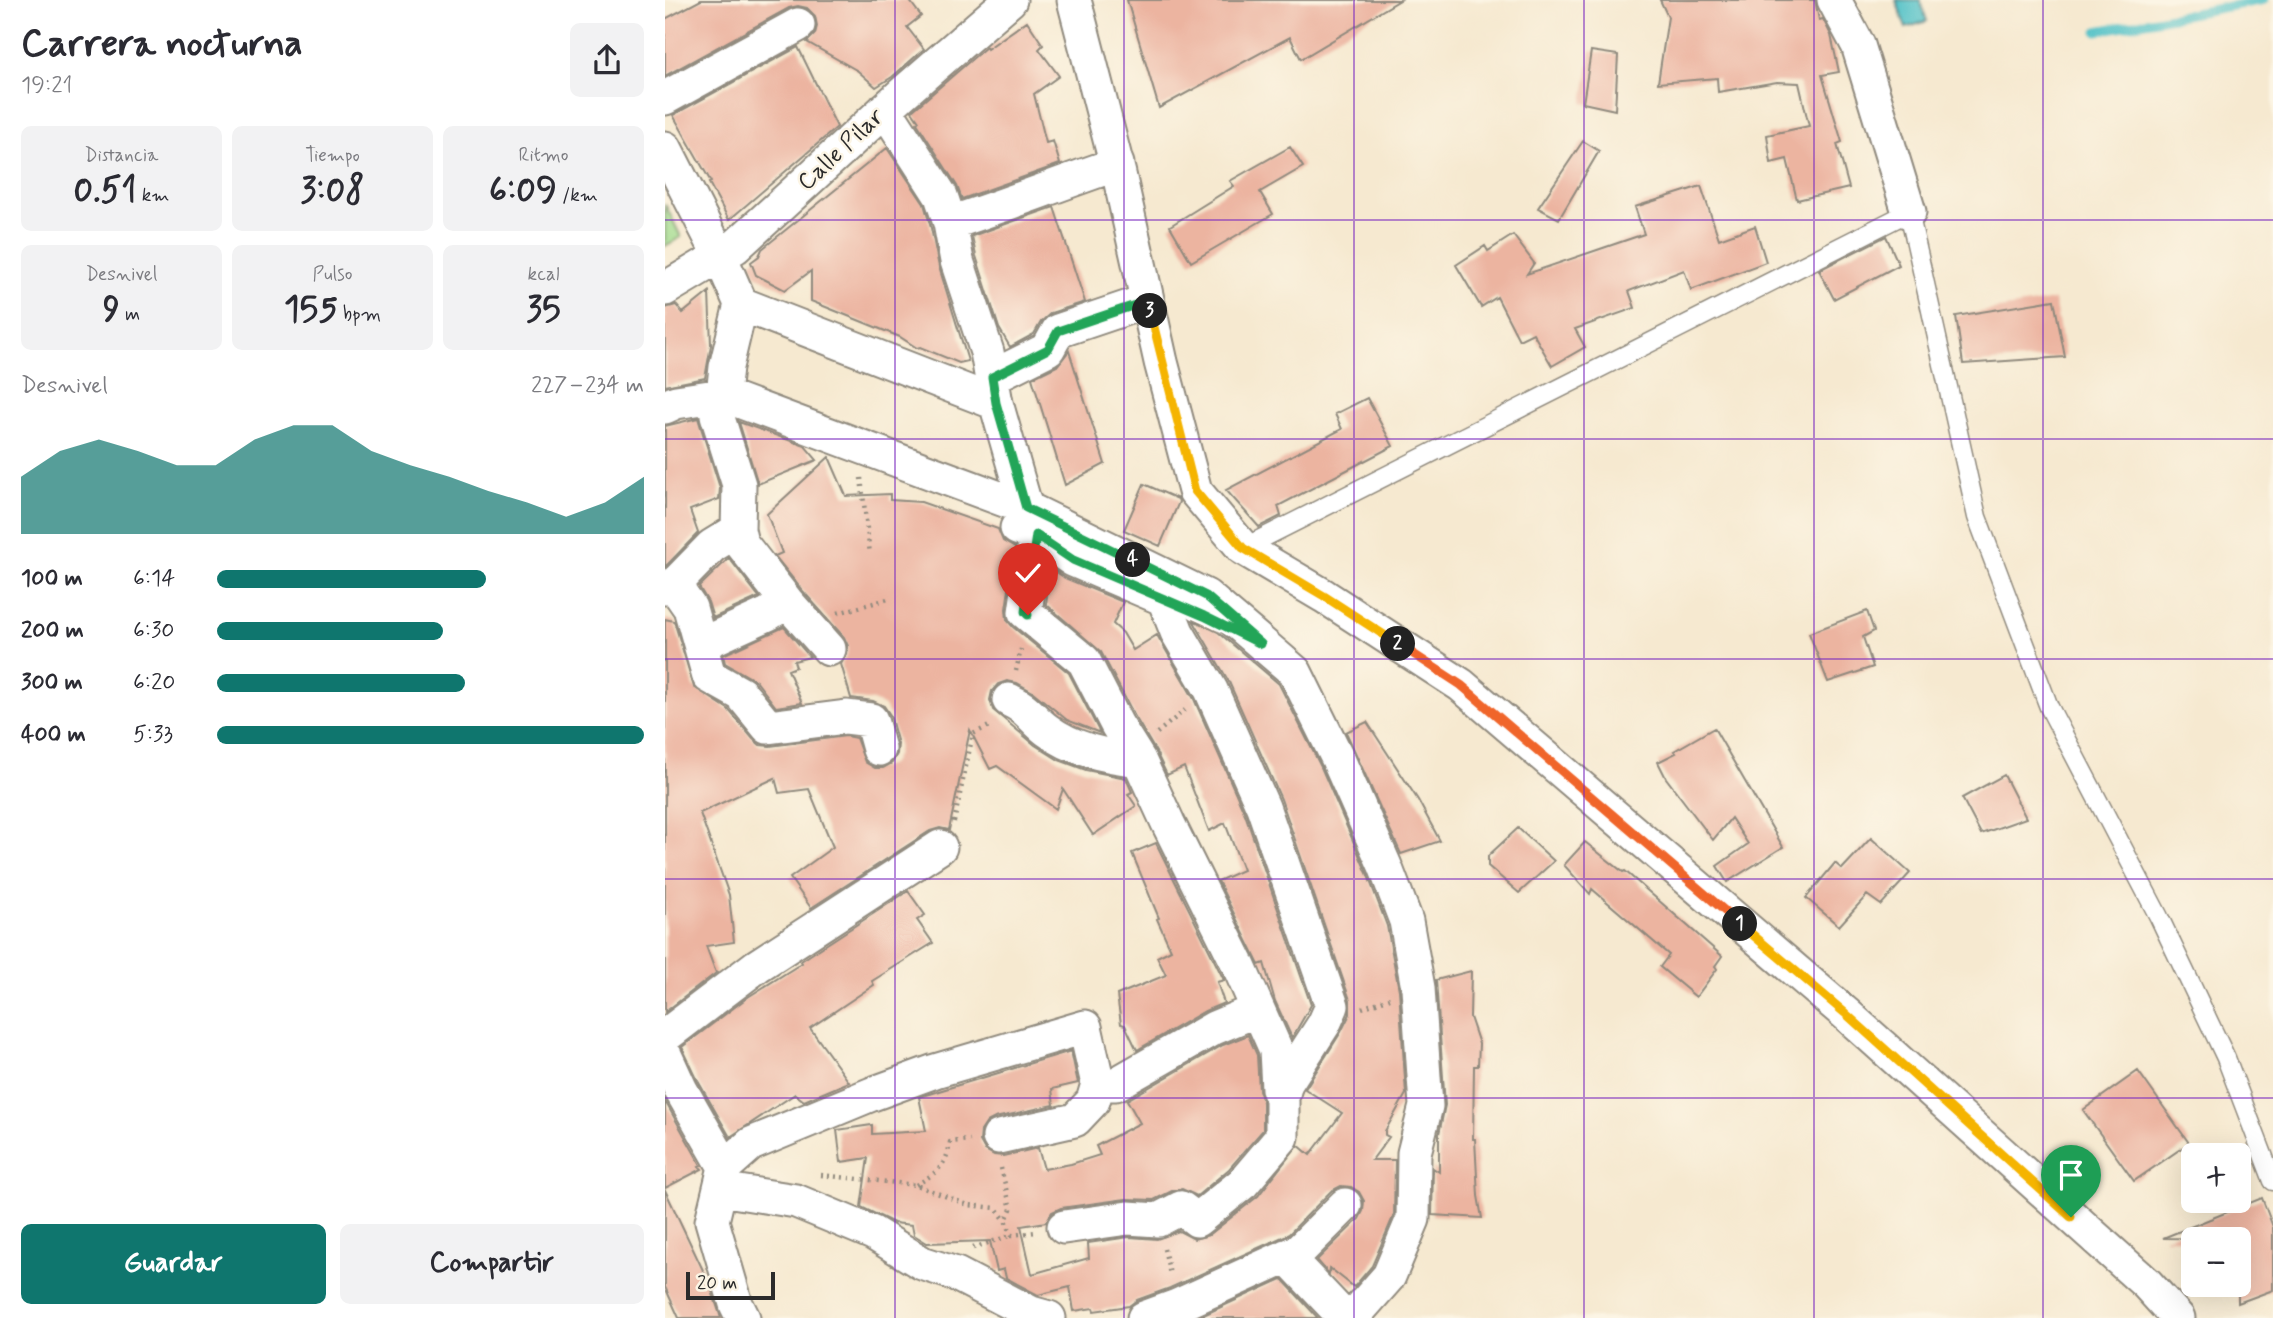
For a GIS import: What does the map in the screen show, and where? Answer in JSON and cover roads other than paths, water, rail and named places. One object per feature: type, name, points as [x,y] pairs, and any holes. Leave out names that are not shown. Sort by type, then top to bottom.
[{"type":"street","name":"Calle Pilar","points":[[665,289],[735,247],[885,109],[1010,0]]},
{"type":"street","points":[[1074,0],[1117,164],[1161,362],[1195,491],[1243,548],[1324,596],[1461,685],[1845,1013],[2147,1284],[2178,1318]]},
{"type":"street","points":[[1834,0],[1858,45],[1909,212]]},
{"type":"street","points":[[665,98],[798,24]]},
{"type":"street","points":[[885,109],[941,196],[950,223],[957,261],[987,352],[994,390],[1031,521],[1025,612],[1084,661],[1117,725],[1136,755],[1237,962],[1276,1050],[1278,1089],[1283,1098]]},
{"type":"street","points":[[665,148],[720,256],[741,304],[717,415],[739,485],[738,530],[741,544],[808,626],[768,614],[702,644]]},
{"type":"street","points":[[950,223],[1019,201],[1068,180],[1117,164]]},
{"type":"street","points":[[994,390],[1048,349],[1058,331],[1147,301]]},
{"type":"street","points":[[741,304],[994,390]]},
{"type":"street","points":[[665,407],[676,402],[723,395],[785,418],[1031,521],[1206,596],[1294,672],[1338,758],[1385,866],[1406,920],[1418,988],[1426,1106],[1414,1153],[1413,1219],[1389,1276],[1352,1318]]},
{"type":"street","points":[[785,418],[790,433],[860,469],[1031,521],[1073,560],[1261,644]]},
{"type":"street","points":[[738,530],[712,546],[669,586],[690,608],[709,676],[741,694],[768,727],[846,717],[871,720],[879,749]]},
{"type":"street","points":[[1064,1227],[1128,1217],[1158,1220],[1181,1208],[1198,1220],[1243,1183],[1282,1136],[1286,1083],[1324,1024],[1332,1006],[1263,807],[1211,690],[1177,632],[1164,599]]},
{"type":"street","points":[[1017,704],[1059,739],[1104,756],[1136,755]]},
{"type":"street","points":[[665,1036],[757,966],[940,847]]},
{"type":"street","points":[[1098,1084],[1116,1084],[1214,1028],[1257,1010]]},
{"type":"street","points":[[743,1318],[736,1304],[712,1221],[723,1178],[751,1144],[935,1071],[1085,1027],[1098,1084],[1093,1101],[1075,1120],[996,1137]]},
{"type":"street","points":[[665,1055],[673,1093],[723,1178],[796,1201],[873,1233],[922,1263],[956,1274],[1031,1313],[1049,1318]]},
{"type":"street","points":[[1145,1318],[1300,1250],[1345,1205]]},
{"type":"street","points":[[1286,1256],[1345,1318]]},
{"type":"lane","points":[[1243,548],[1909,212],[1977,517],[2049,707],[2159,917],[2226,1058],[2273,1181]]},
{"type":"water","points":[[1896,0],[1920,0],[1927,21],[1906,28]]},
{"type":"waterway","points":[[2097,31],[2264,0]]}]
